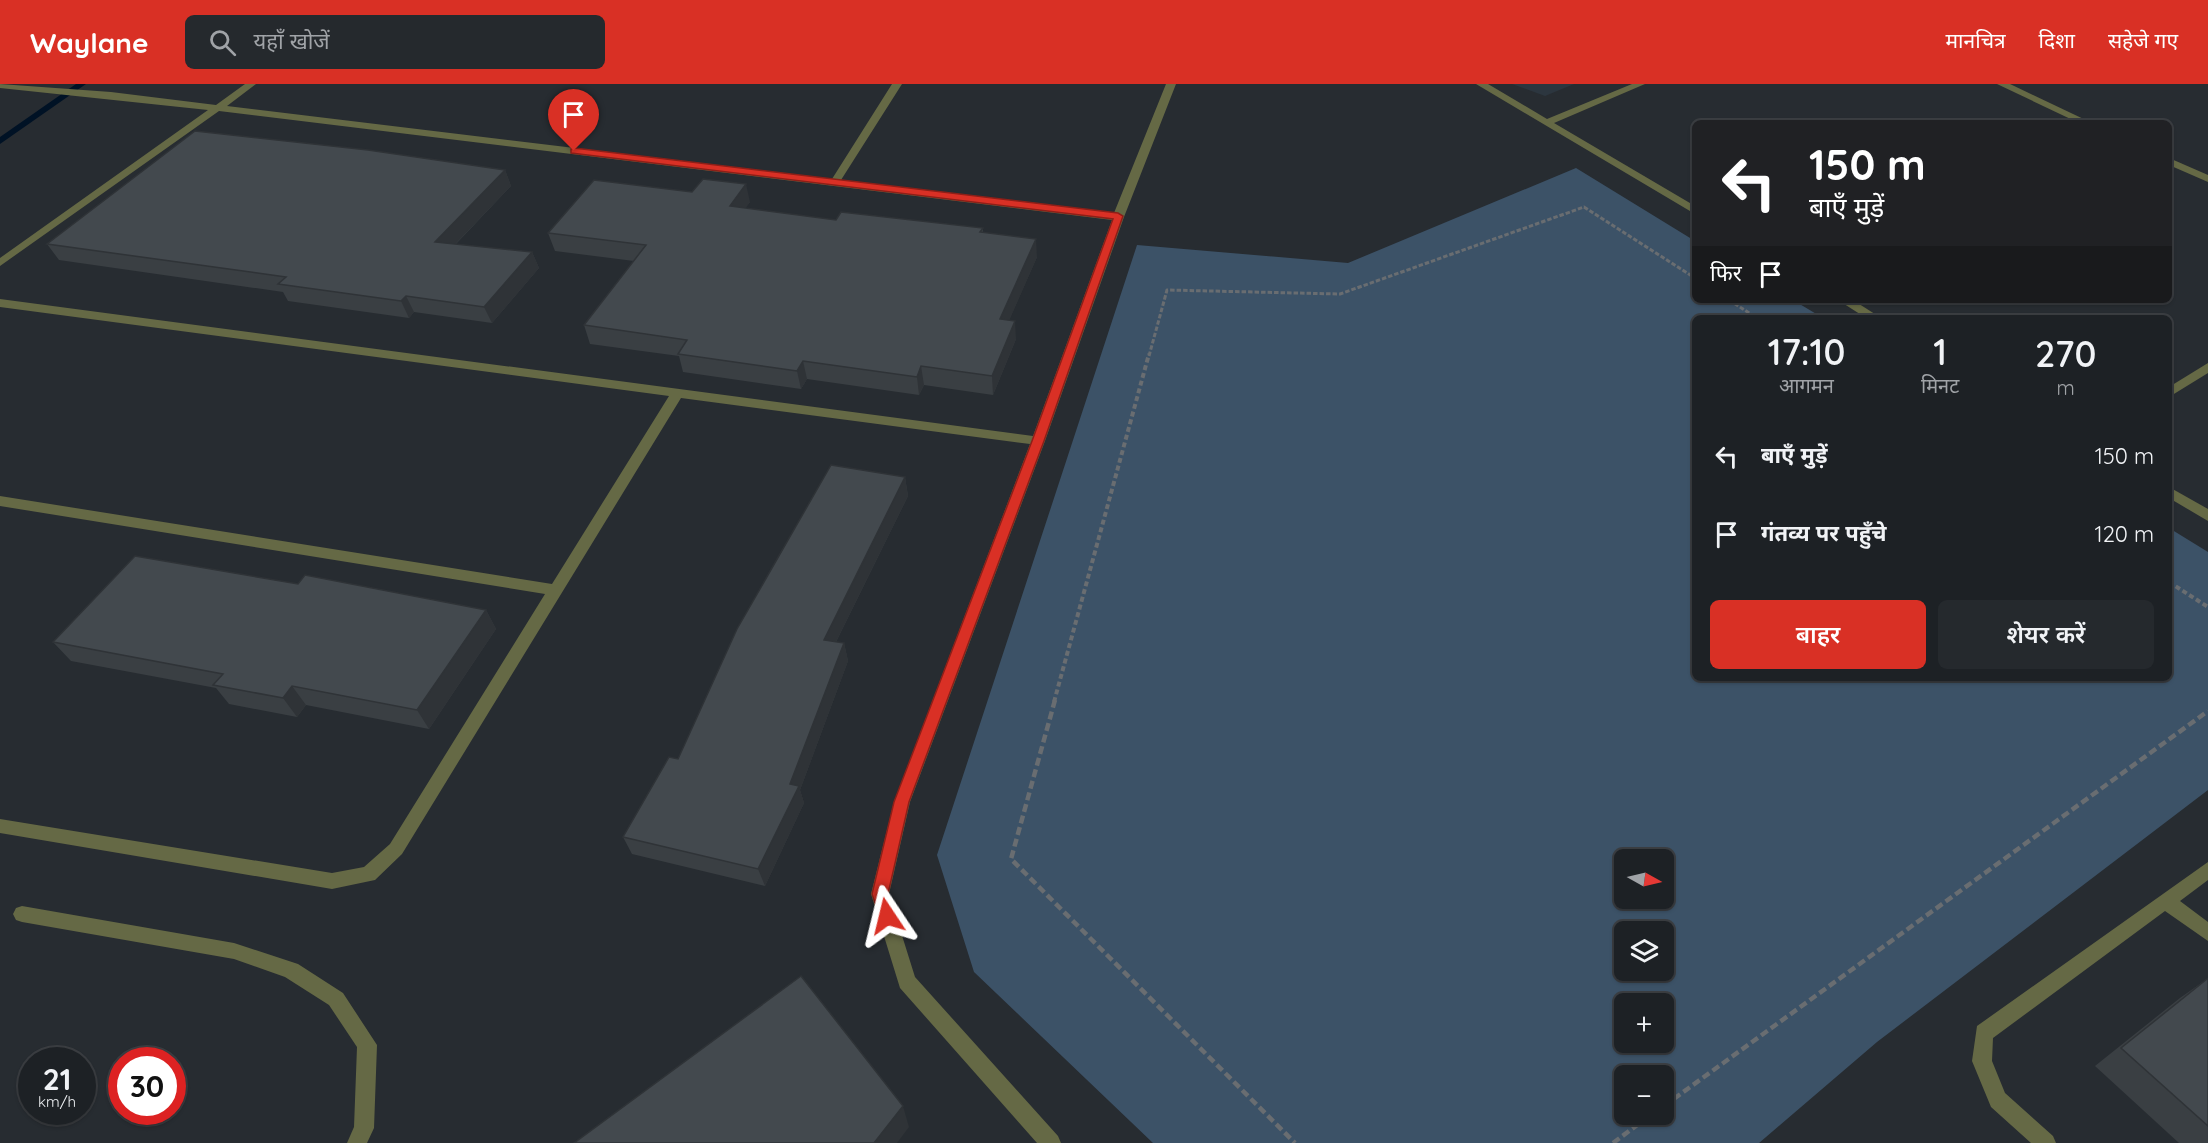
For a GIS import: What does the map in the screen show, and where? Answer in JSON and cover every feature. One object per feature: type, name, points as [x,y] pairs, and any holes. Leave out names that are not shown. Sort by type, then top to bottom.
[{"type":"street","points":[[0,263],[251,84]]},
{"type":"street","points":[[835,182],[897,84]]},
{"type":"street","points":[[1051,1143],[907,982],[880,894],[902,802],[1038,441],[1118,216],[1171,84]]},
{"type":"street","points":[[1481,84],[1692,209]]},
{"type":"street","points":[[1546,123],[1640,84]]},
{"type":"street","points":[[2002,84],[2076,120]]},
{"type":"street","points":[[0,85],[111,94],[1118,216]]},
{"type":"street","points":[[2172,162],[2208,178]]},
{"type":"street","points":[[0,303],[1038,441]]},
{"type":"street","points":[[1849,303],[1870,315]]},
{"type":"street","points":[[2172,391],[2208,367]]},
{"type":"street","points":[[0,826],[332,881],[369,874],[396,849],[677,393]]},
{"type":"street","points":[[2172,494],[2208,516]]},
{"type":"street","points":[[0,501],[554,590]]},
{"type":"street","points":[[2046,1143],[1998,1100],[1982,1061],[1984,1033],[2208,870]]},
{"type":"street","points":[[2167,902],[2208,933]]},
{"type":"street","points":[[22,914],[234,951],[291,970],[336,999],[367,1045],[364,1128],[357,1143]]},
{"type":"path","points":[[1295,1143],[1011,859],[1167,290],[1340,294],[1584,207],[1692,276]]},
{"type":"path","points":[[1734,303],[1753,315]]},
{"type":"path","points":[[2172,584],[2208,607]]},
{"type":"path","points":[[1674,1099],[2208,711]]},
{"type":"path","points":[[1613,1143],[1637,1125]]},
{"type":"shaded area","points":[[1512,84],[1574,84],[1545,96]]},
{"type":"shaded area","points":[[1576,168],[1692,239],[1692,303],[1798,303],[1818,315],[1692,315],[1692,681],[2172,681],[2172,530],[2208,552],[2208,790],[1877,1042],[1759,1143],[1153,1143],[974,972],[937,855],[1137,245],[1348,263]]},
{"type":"building","points":[[195,131],[368,150],[505,170],[435,242],[532,252],[484,307],[406,296],[401,301],[278,284],[286,277],[47,244]]},
{"type":"building","points":[[703,179],[746,184],[730,206],[836,220],[841,212],[983,228],[980,232],[1036,239],[1000,319],[1015,321],[992,376],[921,366],[917,377],[803,361],[797,371],[678,354],[687,340],[584,325],[646,245],[548,233],[594,180],[692,192]]},
{"type":"building","points":[[831,465],[905,477],[824,640],[844,643],[790,784],[799,786],[758,869],[623,837],[669,757],[678,759],[737,629]]},
{"type":"building","points":[[135,556],[298,584],[305,575],[486,610],[417,710],[292,686],[283,698],[213,685],[223,674],[53,642]]},
{"type":"building","points":[[801,976],[903,1106],[874,1143],[574,1143]]},
{"type":"building","points":[[2208,979],[2208,1126],[2121,1048]]},
{"type":"waterway","points":[[0,141],[82,84]]},
{"type":"route","points":[[574,151],[1118,216],[1038,441],[902,802],[880,894],[887,916]]}]
